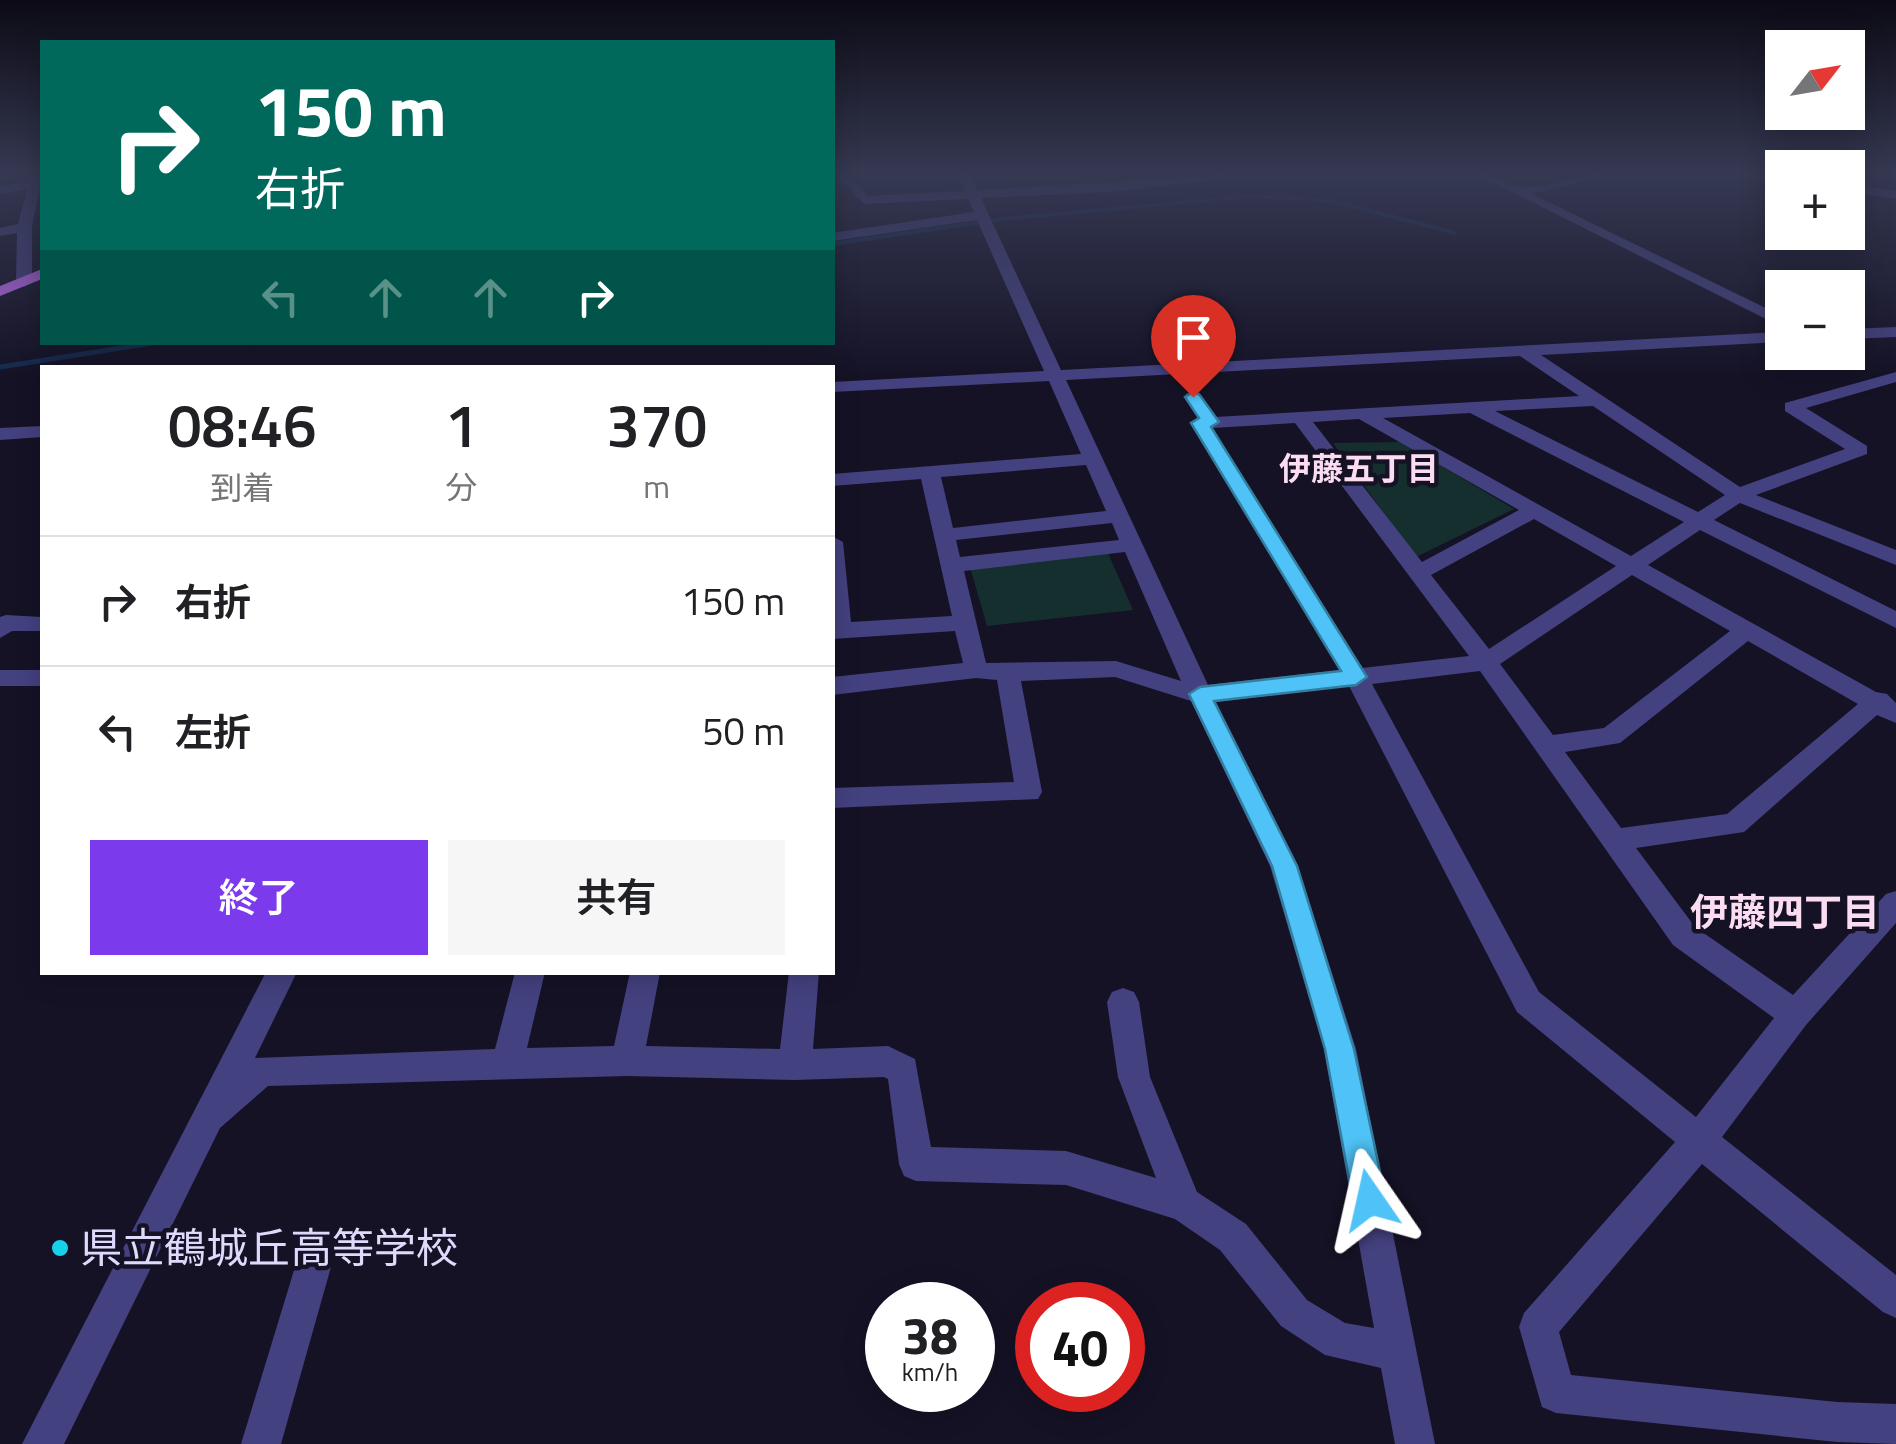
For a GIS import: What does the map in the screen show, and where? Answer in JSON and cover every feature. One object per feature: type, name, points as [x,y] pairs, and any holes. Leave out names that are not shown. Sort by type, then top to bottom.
[{"type":"main road","points":[[8,289],[40,275]]},
{"type":"street","points":[[8,289],[22,242]]},
{"type":"street","points":[[994,242],[1200,694],[1284,866],[1340,1049],[1415,1444]]},
{"type":"street","points":[[1622,242],[1765,314]]},
{"type":"street","points":[[1865,334],[1892,334]]},
{"type":"street","points":[[835,387],[1765,338]]},
{"type":"street","points":[[1523,350],[1738,495],[1896,558]]},
{"type":"street","points":[[835,686],[976,670],[1008,673],[1116,669],[1200,694],[1486,662],[1738,495],[1860,450],[1791,407],[1896,377]]},
{"type":"street","points":[[1869,384],[1896,396]]},
{"type":"street","points":[[1193,397],[1210,422]]},
{"type":"street","points":[[1596,400],[1200,423],[1356,677],[1528,1002],[1896,1299]]},
{"type":"street","points":[[1476,409],[1896,620]]},
{"type":"street","points":[[1362,414],[1887,707],[1734,824],[1615,840]]},
{"type":"street","points":[[1301,418],[1486,662],[1684,936],[1796,1015]]},
{"type":"street","points":[[0,434],[40,432]]},
{"type":"street","points":[[835,480],[1093,460]]},
{"type":"street","points":[[930,473],[976,670]]},
{"type":"street","points":[[1418,573],[1533,511]]},
{"type":"street","points":[[946,535],[1118,516]]},
{"type":"street","points":[[954,564],[1132,545]]},
{"type":"street","points":[[0,630],[6,623],[40,624]]},
{"type":"street","points":[[836,628],[968,623]]},
{"type":"street","points":[[1545,746],[1611,736],[1749,628]]},
{"type":"street","points":[[22,677],[40,656]]},
{"type":"street","points":[[835,798],[1029,792],[1008,673]]},
{"type":"street","points":[[1896,903],[1796,1015],[1700,1139],[1538,1327],[1556,1393],[1841,1433],[1896,1424]]},
{"type":"street","points":[[42,1444],[280,975]]},
{"type":"street","points":[[507,1064],[529,975]]},
{"type":"street","points":[[627,1061],[644,975]]},
{"type":"street","points":[[795,1065],[804,975]]},
{"type":"street","points":[[1123,1002],[1134,1077],[1184,1204]]},
{"type":"street","points":[[205,1119],[262,1071],[627,1061],[795,1065],[888,1061],[903,1070],[916,1164],[1066,1168],[1184,1204],[1233,1236],[1294,1314],[1339,1341],[1399,1352]]},
{"type":"street","points":[[260,1444],[313,1266]]},
{"type":"green space","points":[[1401,442],[1514,509],[1416,557],[1333,443]]},
{"type":"green space","points":[[1108,553],[1133,610],[987,626],[970,567]]},
{"type":"waterway","points":[[835,244],[843,242]]},
{"type":"waterway","points":[[0,367],[140,345]]},
{"type":"place","name":"県立鶴城丘高等学校","points":[[60,1248]]},
{"type":"district","name":"伊藤五丁目","points":[[1359,469]]},
{"type":"district","name":"伊藤四丁目","points":[[1785,913]]},
{"type":"route","points":[[1193,397],[1210,422],[1200,423],[1356,677],[1200,694],[1284,866],[1340,1049],[1370,1200]]}]
